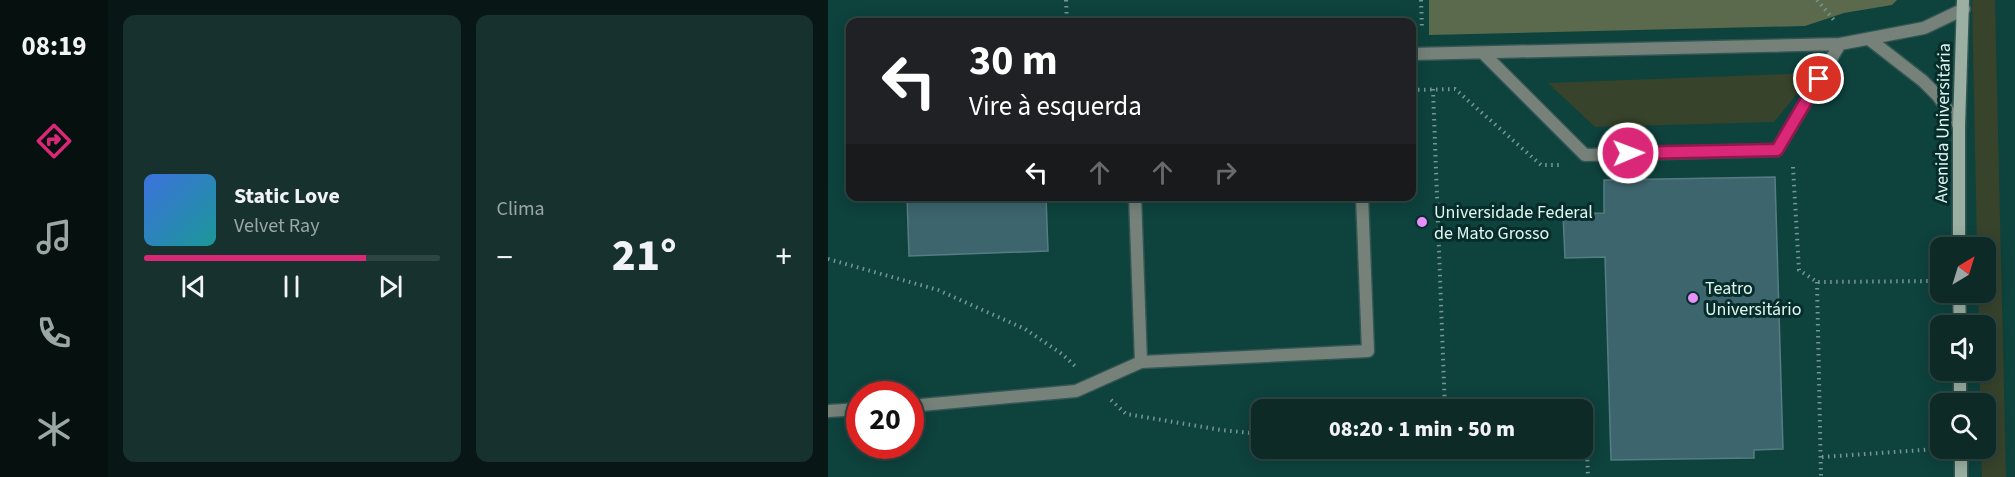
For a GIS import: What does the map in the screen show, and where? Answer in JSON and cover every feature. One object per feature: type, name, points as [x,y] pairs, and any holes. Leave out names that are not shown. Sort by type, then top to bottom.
[{"type":"street","name":"Avenida Universitária","points":[[1959,237],[1959,126],[1963,4]]},
{"type":"street","points":[[1961,459],[1961,477]]},
{"type":"lane","points":[[1417,54],[1840,44],[1924,28],[1963,4]]},
{"type":"lane","points":[[1869,39],[1923,81],[1938,96],[1959,126]]},
{"type":"lane","points":[[1483,53],[1585,154],[1777,150],[1840,44]]},
{"type":"lane","points":[[1135,201],[1141,362]]},
{"type":"lane","points":[[924,405],[1076,391],[1141,362],[1368,351],[1362,201]]},
{"type":"lane","points":[[828,411],[846,410]]},
{"type":"path","points":[[1066,0],[1067,18]]},
{"type":"path","points":[[1417,54],[1421,0]]},
{"type":"path","points":[[1817,0],[1836,22]]},
{"type":"path","points":[[1416,90],[1455,88],[1541,165],[1565,165]]},
{"type":"path","points":[[1433,89],[1445,399]]},
{"type":"path","points":[[1793,164],[1799,270],[1817,282],[1930,281]]},
{"type":"path","points":[[828,259],[938,290],[1025,329],[1062,354],[1126,414],[1251,433]]},
{"type":"path","points":[[1817,282],[1821,477]]},
{"type":"path","points":[[1821,457],[1930,450]]},
{"type":"path","points":[[1587,459],[1588,477]]},
{"type":"shaded area","name":"Universidade Federal de Mato Grosso","points":[[828,0],[2015,0],[2015,477],[828,477]]},
{"type":"green space","points":[[1429,0],[1897,0],[1892,5],[1844,13],[1805,26],[1429,35]]},
{"type":"green space","points":[[1972,0],[1995,0],[2006,477],[1982,477],[1981,459],[1996,459],[1996,393],[1980,393],[1980,381],[1996,381],[1996,315],[1979,315],[1978,303],[1996,303],[1996,237],[1977,237]]},
{"type":"green space","points":[[1814,73],[1774,122],[1595,127],[1548,83]]},
{"type":"building","name":"Teatro Universitário","points":[[1775,177],[1783,449],[1754,450],[1754,458],[1611,460],[1605,257],[1565,258],[1563,214],[1604,213],[1604,180]]},
{"type":"building","points":[[907,201],[1046,201],[1048,251],[909,256]]},
{"type":"place","name":"Universidade Federal de Mato Grosso","points":[[1422,222]]},
{"type":"place","name":"Teatro Universitário","points":[[1693,298]]},
{"type":"route","points":[[1628,153],[1777,150],[1819,79]]}]
